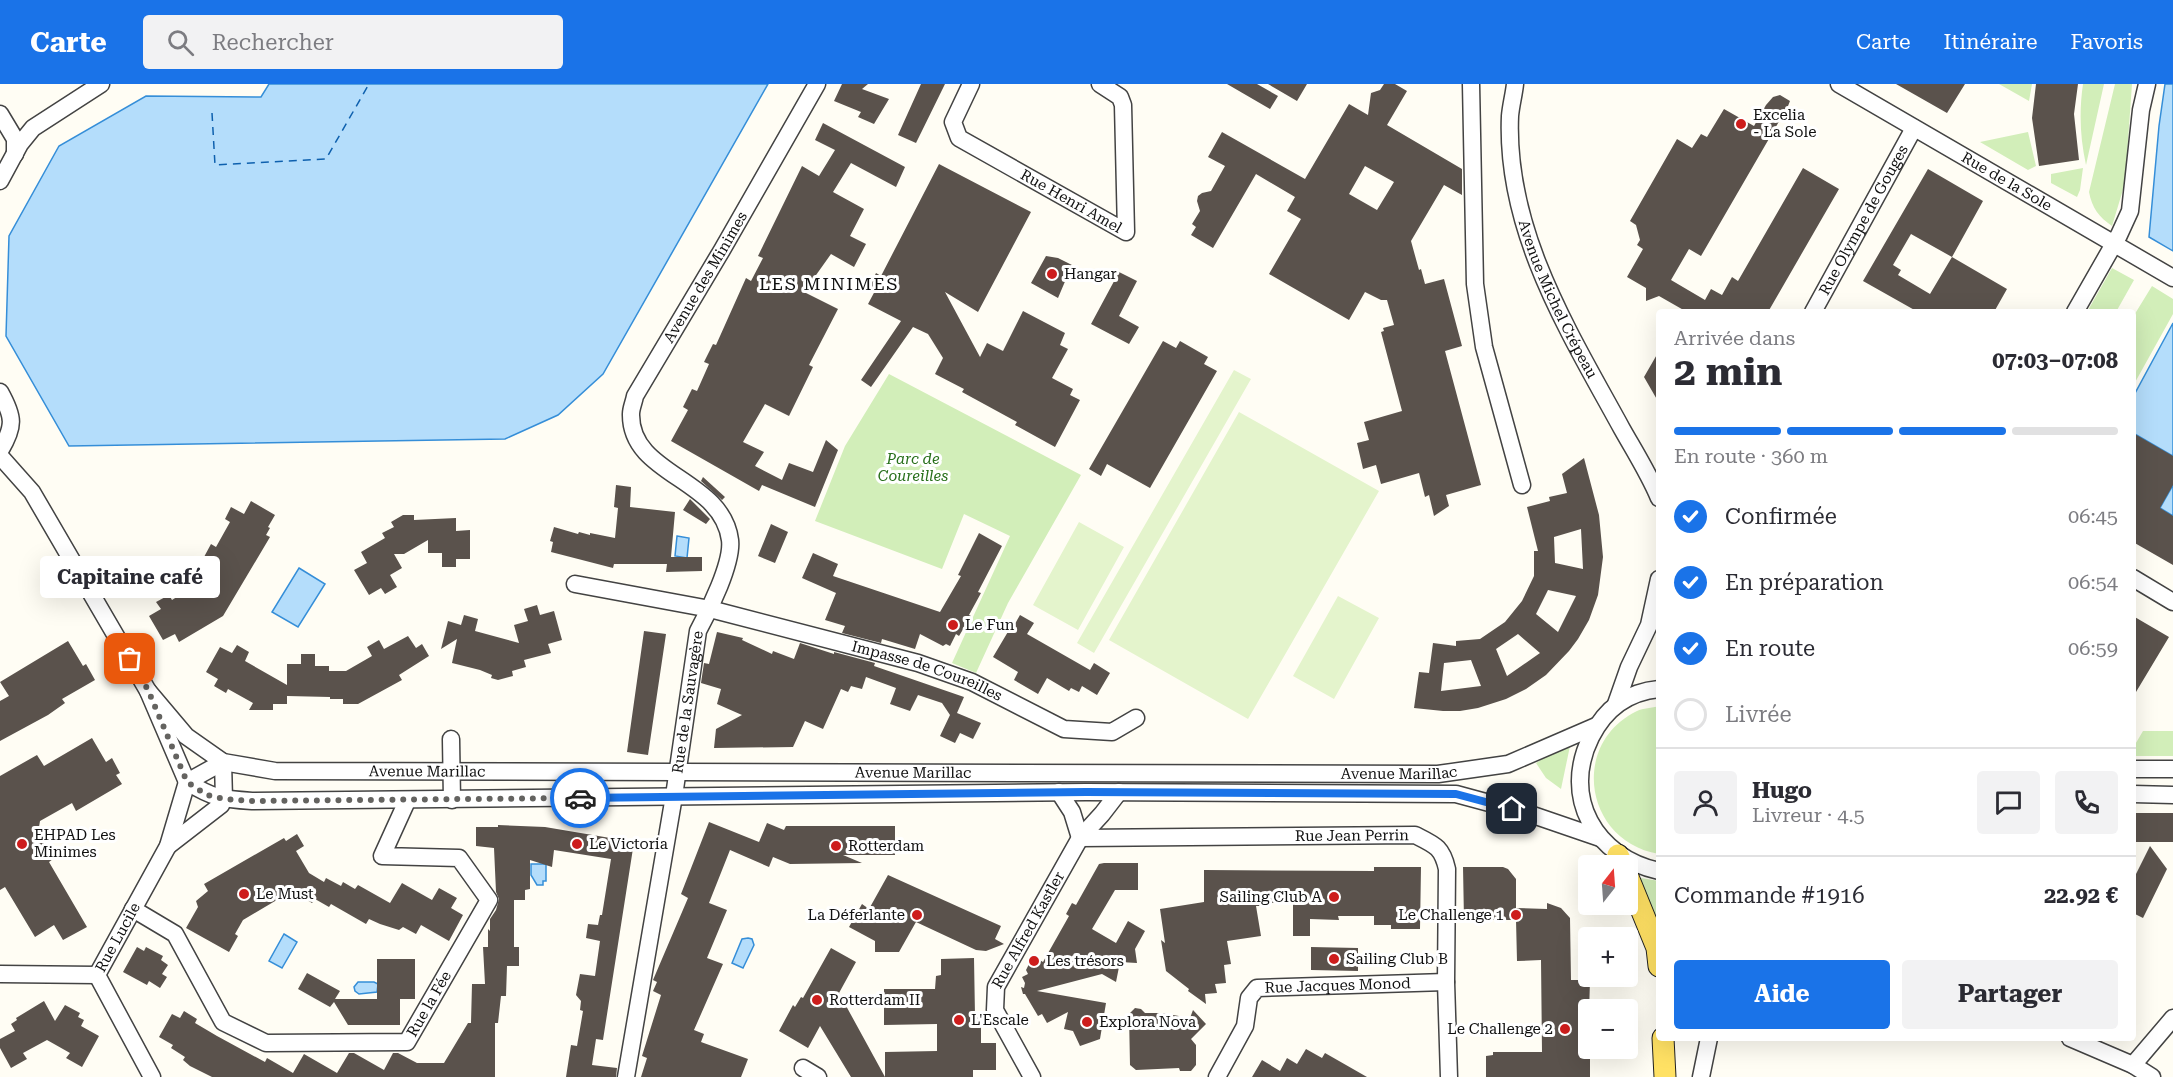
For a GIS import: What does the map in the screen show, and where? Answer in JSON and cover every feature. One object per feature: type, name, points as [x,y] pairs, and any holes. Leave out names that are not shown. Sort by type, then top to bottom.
[{"type":"main road","points":[[1638,901],[1656,943]]},
{"type":"main road","points":[[1664,1041],[1665,1077]]},
{"type":"street","points":[[0,181],[33,128],[101,84]]},
{"type":"street","name":"Avenue des Minimes","points":[[663,467],[646,455],[639,444],[631,414],[635,396],[817,84]]},
{"type":"street","name":"Rue Henri Amel","points":[[971,84],[953,122],[959,138],[1126,232],[1123,105],[1120,97],[1100,84]]},
{"type":"street","points":[[1471,84],[1475,284],[1484,347],[1522,485]]},
{"type":"street","name":"Avenue Michel Crépeau","points":[[1515,84],[1510,115],[1512,157],[1527,236],[1555,304],[1656,492]]},
{"type":"street","name":"Rue de la Sole","points":[[1839,84],[2172,278]]},
{"type":"street","points":[[2077,309],[2114,243],[2132,204],[2141,110],[2147,84]]},
{"type":"street","points":[[0,114],[15,139],[15,154]]},
{"type":"street","name":"Rue Olympe de Gouges","points":[[1815,309],[1914,128]]},
{"type":"street","points":[[0,392],[12,423],[10,435],[0,451]]},
{"type":"street","points":[[0,456],[32,492],[148,690],[187,782],[223,762]]},
{"type":"street","name":"Rue de la Sauvagère","points":[[626,1077],[678,772],[698,631],[710,609],[729,558],[728,531],[718,510],[698,490],[663,467]]},
{"type":"street","points":[[2136,581],[2173,602]]},
{"type":"street","name":"Impasse de Coureilles","points":[[575,584],[710,609],[918,663],[972,682],[1064,729],[1112,732],[1136,718]]},
{"type":"street","points":[[1616,855],[1600,838],[1585,812],[1579,783],[1583,753],[1596,726],[1616,704],[1629,667],[1649,625],[1656,593]]},
{"type":"street","points":[[1616,704],[1656,689]]},
{"type":"street","points":[[148,690],[186,736],[223,762]]},
{"type":"street","name":"Avenue Marillac","points":[[223,762],[275,771],[1438,774],[1508,764],[1596,726]]},
{"type":"street","points":[[451,739],[452,800]]},
{"type":"street","points":[[223,762],[224,799]]},
{"type":"street","points":[[2136,769],[2173,769]]},
{"type":"street","name":"Avenue Marillac","points":[[187,782],[207,795],[252,801],[1059,792],[1456,794],[1530,814],[1600,838]]},
{"type":"street","name":"Rue Lucile","points":[[0,974],[97,975],[168,846],[187,782]]},
{"type":"street","points":[[1059,792],[1072,812],[1080,838]]},
{"type":"street","name":"Rue Alfred Kastler","points":[[1032,1077],[998,1017],[994,995],[999,981],[1080,838],[1119,792]]},
{"type":"street","points":[[2136,794],[2173,795]]},
{"type":"street","name":"Rue Lucile","points":[[168,846],[202,822],[221,805],[224,799]]},
{"type":"street","name":"Rue la Fée","points":[[133,909],[175,934],[224,1022],[266,1043],[408,1042],[489,900],[459,858],[382,856],[407,801]]},
{"type":"street","name":"Rue Jean Perrin","points":[[1080,838],[1415,835],[1443,852],[1447,869],[1446,982],[1449,1077]]},
{"type":"street","points":[[1638,866],[1656,870]]},
{"type":"street","points":[[97,975],[152,1077]]},
{"type":"street","name":"Rue Jacques Monod","points":[[1217,1077],[1245,1026],[1249,998],[1257,988],[1446,982]]},
{"type":"street","points":[[2133,1065],[2173,1018]]},
{"type":"street","points":[[1701,1077],[1708,1041]]},
{"type":"street","points":[[2077,1041],[2133,1065],[2152,1077]]},
{"type":"street","points":[[803,1068],[818,1077]]},
{"type":"green space","points":[[1999,84],[2032,84],[2029,101]]},
{"type":"green space","points":[[2083,84],[2104,84],[2086,165],[2081,124]]},
{"type":"green space","points":[[2115,84],[2132,84],[2125,183],[2112,226],[2097,212],[2089,192]]},
{"type":"green space","points":[[2028,132],[2036,166],[2028,170],[1980,142]]},
{"type":"green space","points":[[2083,168],[2077,197],[2051,183],[2051,174]]},
{"type":"green space","points":[[2112,268],[2134,280],[2118,309],[2089,309]]},
{"type":"green space","points":[[2152,286],[2173,299],[2173,314],[2136,381],[2136,312]]},
{"type":"green space","points":[[1234,370],[1251,379],[1094,653],[1077,643]]},
{"type":"green space","name":"Parc de Coureilles","points":[[889,374],[1081,475],[1008,603],[976,673],[952,663],[1010,536],[964,514],[942,569],[815,521],[845,446]]},
{"type":"green space","points":[[1239,412],[1379,491],[1248,719],[1109,640]]},
{"type":"green space","points":[[1079,522],[1124,547],[1078,630],[1033,605]]},
{"type":"green space","points":[[1338,596],[1379,618],[1334,699],[1293,676]]},
{"type":"green space","points":[[1656,707],[1656,853],[1634,846],[1615,831],[1602,812],[1595,790],[1595,768],[1601,746],[1615,726],[1642,709]]},
{"type":"green space","points":[[2143,731],[2173,731],[2173,756],[2136,756],[2136,743]]},
{"type":"green space","points":[[1570,746],[1561,789],[1546,778],[1536,763]]},
{"type":"green space","points":[[1638,878],[1656,880],[1656,928],[1638,884]]},
{"type":"water","points":[[269,84],[768,84],[603,374],[558,415],[505,439],[69,446],[6,336],[9,236],[59,146],[146,96],[261,97]]},
{"type":"water","points":[[2165,84],[2173,84],[2173,251],[2149,237]]},
{"type":"water","points":[[2173,323],[2173,456],[2136,435],[2136,391]]},
{"type":"water","points":[[2173,485],[2173,516],[2160,508]]},
{"type":"water","points":[[677,536],[689,538],[687,558],[675,556]]},
{"type":"water","points":[[299,568],[325,584],[298,627],[272,612]]},
{"type":"water","points":[[531,864],[546,864],[546,881],[543,881],[543,885],[537,885],[531,875]]},
{"type":"water","points":[[284,934],[297,942],[282,968],[269,961]]},
{"type":"water","points":[[742,939],[752,939],[754,945],[743,968],[732,963]]},
{"type":"water","points":[[358,982],[378,984],[377,992],[359,994],[354,987]]},
{"type":"building","points":[[842,84],[868,84],[862,89],[889,99],[874,124],[858,117],[861,112],[834,101]]},
{"type":"building","points":[[921,84],[945,84],[916,143],[898,135]]},
{"type":"building","points":[[1227,84],[1257,84],[1278,96],[1270,109]]},
{"type":"building","points":[[1268,84],[1307,84],[1297,101]]},
{"type":"building","points":[[1384,84],[1395,84],[1407,91],[1387,125],[1462,169],[1462,195],[1444,185],[1411,241],[1425,284],[1444,279],[1462,346],[1445,351],[1481,485],[1446,495],[1449,506],[1434,516],[1429,495],[1425,497],[1419,473],[1381,484],[1376,465],[1363,469],[1357,443],[1369,440],[1364,422],[1402,411],[1381,332],[1384,331],[1383,328],[1394,325],[1387,300],[1381,300],[1365,292],[1349,320],[1269,274],[1301,219],[1287,211],[1295,197],[1256,174],[1213,248],[1191,235],[1196,227],[1192,224],[1200,211],[1198,196],[1211,191],[1225,166],[1208,157],[1222,132],[1305,179],[1349,104],[1368,115],[1371,93],[1380,90]],"holes":[[[1365,166],[1394,182],[1377,210],[1349,194]]]},
{"type":"building","points":[[1896,84],[1965,84],[1947,113]]},
{"type":"building","points":[[2036,84],[2078,84],[2074,114],[2079,160],[2039,166],[2032,118]]},
{"type":"building","points":[[1780,95],[1790,101],[1788,106],[1701,256],[1689,249],[1671,280],[1705,300],[1711,289],[1722,295],[1732,277],[1738,281],[1803,168],[1839,189],[1770,309],[1682,309],[1659,296],[1646,301],[1646,288],[1627,277],[1643,249],[1637,245],[1640,240],[1636,225],[1630,221],[1677,139],[1692,148],[1701,134],[1707,137],[1724,109],[1754,126],[1773,97]]},
{"type":"building","points":[[823,123],[905,167],[896,187],[851,163],[833,192],[864,209],[850,236],[866,244],[854,267],[831,254],[804,292],[838,309],[809,365],[813,367],[789,416],[765,404],[743,442],[764,452],[755,466],[782,480],[789,463],[813,472],[826,440],[838,450],[815,507],[762,485],[759,491],[671,441],[688,410],[683,407],[692,389],[697,391],[709,364],[704,362],[713,344],[716,345],[746,278],[751,281],[763,258],[758,256],[802,166],[819,176],[835,150],[815,140]]},
{"type":"building","points":[[939,164],[1031,212],[978,312],[945,292],[980,357],[987,343],[1003,351],[1023,311],[1065,333],[1060,345],[1068,349],[1052,378],[1073,389],[1070,395],[1080,400],[1055,447],[1015,425],[1017,422],[962,392],[964,389],[935,374],[943,358],[928,334],[913,327],[871,387],[861,380],[901,321],[868,304],[876,289],[870,286],[876,273],[881,276]]},
{"type":"building","points":[[1928,169],[1983,201],[1952,257],[2007,289],[1996,309],[1913,309],[1863,281]],"holes":[[[1911,234],[1952,257],[1930,294],[1898,275],[1901,270],[1893,265]]]},
{"type":"building","name":"Hangar","points":[[1046,256],[1058,258],[1072,265],[1058,298],[1031,283]]},
{"type":"building","points":[[1119,272],[1137,281],[1119,316],[1139,327],[1129,344],[1091,324]]},
{"type":"building","points":[[1163,341],[1176,348],[1180,341],[1208,357],[1204,364],[1217,371],[1150,488],[1107,464],[1101,476],[1089,469]]},
{"type":"building","points":[[1656,356],[1656,398],[1644,377]]},
{"type":"building","points":[[2136,435],[2173,456],[2173,485],[2160,508],[2173,516],[2173,565],[2136,544]]},
{"type":"building","points":[[1584,458],[1599,515],[1603,557],[1598,595],[1589,620],[1578,639],[1546,675],[1506,699],[1460,711],[1414,708],[1419,672],[1429,673],[1433,643],[1456,646],[1456,641],[1480,639],[1505,622],[1522,601],[1534,576],[1534,551],[1538,551],[1527,507],[1550,501],[1549,497],[1567,493],[1562,474]],"holes":[[[1581,529],[1583,569],[1555,563],[1554,537]],[[1548,590],[1576,596],[1558,632],[1536,614]],[[1518,634],[1540,653],[1507,676],[1496,649]],[[1471,660],[1481,686],[1441,691],[1444,663]]]},
{"type":"building","points":[[703,477],[725,497],[722,500],[701,481]]},
{"type":"building","points":[[616,485],[631,487],[630,507],[675,512],[671,557],[702,557],[702,571],[666,572],[667,564],[614,564],[613,568],[551,552],[553,542],[550,541],[554,527],[578,534],[579,532],[590,535],[590,533],[615,538],[618,508],[614,507]]},
{"type":"building","points":[[690,499],[710,519],[706,524],[683,510]]},
{"type":"building","points":[[251,501],[275,515],[266,535],[270,537],[223,616],[179,642],[175,634],[163,640],[149,616],[161,609],[156,602],[169,595],[172,600],[191,588],[208,559],[204,557],[211,544],[216,547],[230,522],[225,519],[231,507],[244,514]]},
{"type":"building","points":[[403,515],[414,515],[414,520],[456,518],[456,531],[470,530],[470,559],[456,559],[456,567],[442,567],[442,553],[428,553],[428,540],[404,554],[394,554],[402,568],[390,575],[397,587],[385,594],[381,588],[369,595],[354,570],[367,563],[361,552],[385,538],[382,533],[394,527],[391,522]]},
{"type":"building","points":[[771,524],[788,532],[775,563],[758,556]]},
{"type":"building","points":[[979,533],[1002,546],[978,592],[981,593],[969,615],[971,616],[959,636],[956,634],[950,646],[946,644],[943,646],[920,634],[915,649],[882,639],[881,643],[842,633],[845,626],[825,620],[836,593],[802,578],[813,553],[838,564],[833,576],[940,612],[961,576],[958,575]]},
{"type":"building","points":[[537,605],[540,615],[554,611],[562,640],[548,644],[551,653],[524,660],[526,667],[512,671],[513,676],[498,680],[480,670],[452,663],[457,639],[441,649],[448,621],[461,625],[464,615],[478,619],[475,631],[519,643],[514,625],[528,621],[524,609]]},
{"type":"building","points":[[1020,615],[1034,623],[1027,634],[1090,670],[1094,663],[1110,673],[1097,695],[1082,686],[1079,692],[1071,688],[1069,691],[1047,678],[1038,694],[1014,680],[1018,672],[993,657]]},
{"type":"building","points":[[2136,618],[2169,637],[2136,692]]},
{"type":"building","points":[[644,631],[666,634],[648,755],[627,752]]},
{"type":"building","points":[[717,632],[743,638],[742,640],[772,654],[773,651],[794,659],[800,643],[834,654],[834,652],[875,663],[874,666],[964,697],[957,713],[981,723],[973,739],[960,733],[955,743],[940,736],[950,715],[942,703],[918,695],[910,711],[890,704],[896,688],[866,677],[862,689],[851,686],[848,692],[841,689],[823,729],[805,721],[793,747],[714,748],[716,729],[742,715],[717,704],[721,689],[701,683],[704,663],[709,664]]},
{"type":"building","points":[[408,636],[416,648],[422,644],[429,656],[399,675],[402,680],[358,704],[343,704],[343,699],[330,699],[330,697],[287,696],[287,704],[273,704],[273,710],[249,710],[253,703],[228,689],[226,693],[214,686],[218,679],[206,672],[220,647],[232,653],[237,645],[249,652],[245,661],[287,685],[287,664],[301,664],[301,654],[315,654],[315,666],[329,666],[329,671],[346,671],[372,656],[367,647],[379,640],[384,649]]},
{"type":"building","points":[[68,641],[83,666],[86,664],[95,680],[62,699],[65,703],[48,715],[0,741],[0,701],[9,696],[0,682]]},
{"type":"building","name":"EHPAD Les Minimes","points":[[92,738],[106,762],[112,758],[120,773],[116,775],[122,784],[76,811],[72,803],[40,821],[38,833],[53,859],[49,862],[87,927],[63,940],[54,925],[35,937],[5,887],[0,890],[0,776],[37,755],[44,766]]},
{"type":"building","points":[[2136,813],[2173,813],[2173,842],[2136,842]]},
{"type":"building","points":[[709,822],[759,842],[767,823],[784,830],[786,826],[895,826],[895,855],[843,855],[862,863],[790,864],[773,857],[769,867],[730,850],[709,903],[727,910],[707,958],[723,964],[694,1030],[704,1034],[701,1042],[748,1059],[741,1077],[641,1077],[647,1058],[642,1056],[661,995],[653,991],[657,982],[653,980],[688,898],[681,894]]},
{"type":"building","points":[[498,825],[545,827],[634,842],[603,1040],[596,1039],[592,1065],[617,1068],[616,1077],[566,1077],[571,1045],[577,1046],[583,1011],[580,1010],[581,1001],[576,995],[580,974],[595,976],[600,941],[586,938],[588,924],[598,925],[600,915],[602,915],[611,859],[554,850],[552,867],[530,860],[530,889],[525,890],[525,900],[514,900],[514,947],[519,947],[519,966],[507,966],[506,996],[501,996],[498,1023],[495,1023],[495,1077],[212,1077],[190,1066],[183,1060],[185,1057],[171,1048],[173,1045],[159,1037],[172,1014],[180,1018],[184,1011],[197,1019],[195,1023],[217,1036],[265,1062],[267,1058],[293,1073],[304,1054],[337,1073],[349,1053],[354,1053],[384,1070],[393,1053],[398,1053],[417,1063],[444,1063],[468,1023],[471,1023],[472,984],[485,984],[483,947],[488,947],[490,919],[499,899],[496,892],[494,848],[476,846],[476,827],[498,827]]},
{"type":"building","points":[[297,834],[304,846],[296,851],[309,873],[324,882],[326,878],[341,886],[343,882],[355,889],[358,885],[390,903],[402,883],[432,900],[439,888],[457,898],[451,908],[463,915],[449,941],[421,925],[416,934],[403,927],[399,930],[369,919],[366,924],[331,904],[329,907],[315,899],[312,903],[292,891],[243,920],[235,934],[238,936],[229,952],[186,928],[198,907],[196,901],[208,891],[204,884],[284,838],[286,841]]},
{"type":"building","points":[[2150,846],[2167,869],[2143,918],[2136,914],[2136,874]]},
{"type":"building","points":[[1138,863],[1138,890],[1115,890],[1092,929],[1116,943],[1128,921],[1145,931],[1135,949],[1137,963],[1120,962],[1116,982],[1102,974],[1037,991],[1106,1003],[1100,1039],[1080,1046],[1073,1031],[1064,1029],[1068,1012],[1047,1023],[1042,1014],[1038,1016],[1023,994],[1021,987],[1024,988],[1025,983],[1022,977],[1028,974],[1026,970],[1033,956],[1043,962],[1069,916],[1066,914],[1072,903],[1076,905],[1099,864]]},
{"type":"building","points":[[1374,867],[1421,867],[1420,929],[1391,929],[1391,925],[1374,925],[1374,916],[1338,916],[1339,920],[1310,919],[1310,936],[1293,936],[1293,903],[1263,903],[1263,906],[1256,906],[1261,936],[1227,941],[1231,964],[1224,965],[1226,983],[1215,984],[1217,993],[1205,994],[1206,1004],[1166,971],[1161,940],[1165,943],[1160,909],[1204,902],[1204,870],[1374,871]]},
{"type":"building","points":[[1463,867],[1508,869],[1516,879],[1516,908],[1547,909],[1547,903],[1561,908],[1570,918],[1571,980],[1578,980],[1578,987],[1590,987],[1589,999],[1578,999],[1578,1059],[1590,1059],[1590,1077],[1486,1077],[1486,1056],[1493,1055],[1493,1052],[1542,1052],[1541,960],[1517,961],[1516,920],[1464,920]]},
{"type":"building","name":"La Déferlante","points":[[888,875],[1001,926],[995,939],[1004,944],[986,951],[976,950],[916,922],[899,952],[875,952],[875,941],[849,927],[862,904],[869,909]]},
{"type":"building","points":[[137,947],[144,951],[146,947],[163,956],[161,960],[168,965],[162,974],[167,977],[160,988],[149,981],[147,985],[123,972]]},
{"type":"building","name":"Sailing Club B","points":[[1311,947],[1358,948],[1358,971],[1311,970]]},
{"type":"building","points":[[831,948],[856,962],[839,993],[885,1077],[851,1077],[820,1026],[808,1048],[779,1031],[793,1005],[795,1007],[801,997],[803,998]]},
{"type":"building","name":"L'Escale","points":[[974,958],[975,1016],[981,1016],[981,1043],[996,1043],[996,1070],[973,1070],[973,1077],[885,1077],[885,1052],[937,1051],[937,1024],[884,1025],[884,989],[935,989],[936,976],[941,975],[941,959]]},
{"type":"building","points":[[377,959],[415,959],[415,999],[400,999],[400,1025],[348,1025],[334,1002],[330,1007],[298,989],[307,973],[340,991],[335,999],[377,999]]},
{"type":"building","points":[[44,1001],[55,1021],[65,1005],[80,1013],[78,1017],[84,1020],[81,1026],[99,1036],[82,1067],[66,1058],[70,1053],[47,1040],[23,1053],[27,1059],[11,1068],[0,1048],[0,1039],[15,1031],[11,1024],[17,1020],[16,1018]]},
{"type":"building","points":[[1135,1008],[1145,1013],[1162,1013],[1190,1018],[1193,1010],[1206,1024],[1191,1039],[1196,1045],[1196,1065],[1191,1071],[1180,1071],[1179,1068],[1136,1070],[1130,1065],[1129,1014]]},
{"type":"building","points":[[1306,1049],[1322,1058],[1325,1053],[1367,1077],[1252,1077],[1262,1060],[1280,1071],[1287,1058],[1297,1064]]},
{"type":"ferry route","points":[[212,113],[215,165],[326,159],[369,84]]},
{"type":"way so far","points":[[130,659],[148,690],[187,782],[207,795],[252,801],[580,798]]},
{"type":"place","name":"Excelia - La Sole","points":[[1741,124]]},
{"type":"place","name":"Hangar","points":[[1052,274]]},
{"type":"place","name":"Le Fun","points":[[953,625]]},
{"type":"place","name":"Capitaine café","points":[[130,659]]},
{"type":"place","name":"EHPAD Les Minimes","points":[[22,844]]},
{"type":"place","name":"Le Victoria","points":[[577,844]]},
{"type":"place","name":"Rotterdam","points":[[836,846]]},
{"type":"place","name":"Le Must","points":[[244,894]]},
{"type":"place","name":"Sailing Club A","points":[[1334,897]]},
{"type":"place","name":"La Déferlante","points":[[917,915]]},
{"type":"place","name":"Le Challenge 1","points":[[1516,915]]},
{"type":"place","name":"Sailing Club B","points":[[1334,959]]},
{"type":"place","name":"Les trésors","points":[[1034,961]]},
{"type":"place","name":"Rotterdam II","points":[[817,1000]]},
{"type":"place","name":"L'Escale","points":[[959,1020]]},
{"type":"place","name":"Explora Nova","points":[[1087,1022]]},
{"type":"place","name":"Le Challenge 2","points":[[1565,1029]]},
{"type":"district","name":"LES MINIMES","points":[[829,283]]},
{"type":"route","points":[[580,798],[1086,792],[1456,794],[1512,809]]}]
